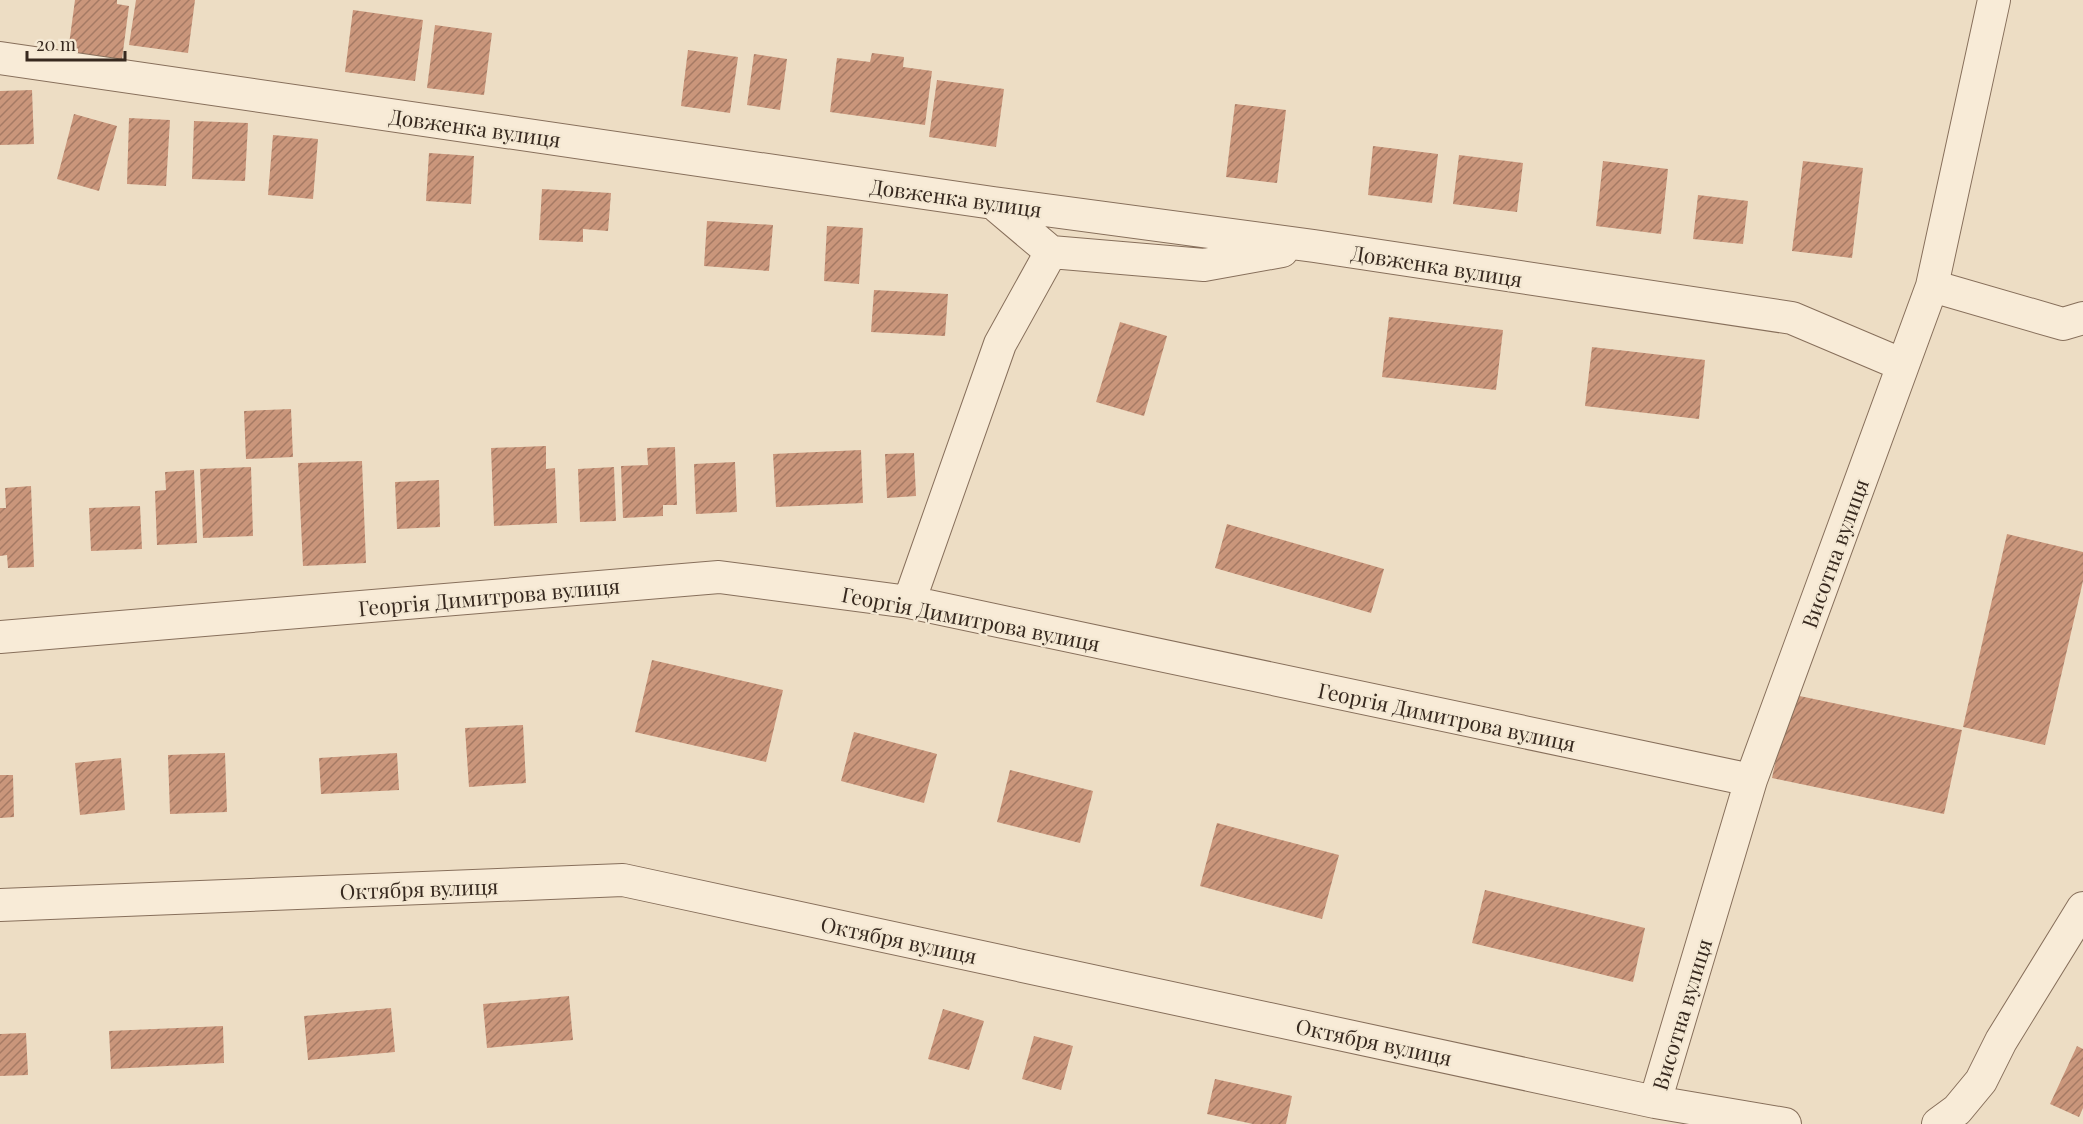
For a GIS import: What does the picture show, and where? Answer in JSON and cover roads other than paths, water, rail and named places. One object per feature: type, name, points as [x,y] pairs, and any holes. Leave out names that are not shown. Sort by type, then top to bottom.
[{"type":"street","name":"Висотна вулиця","points":[[1655,1102],[1751,780],[1932,286],[1994,0]]},
{"type":"street","name":"Довженка вулиця","points":[[0,58],[993,202],[1314,246],[1792,318],[1903,365]]},
{"type":"street","points":[[993,202],[1051,252],[1204,265],[1314,246]]},
{"type":"street","points":[[909,602],[1000,344],[1051,252]]},
{"type":"street","points":[[1932,286],[2062,324],[2083,318]]},
{"type":"street","name":"Георгія Димитрова вулиця","points":[[0,637],[719,577],[909,602],[1751,780]]},
{"type":"street","name":"Октября вулиця","points":[[0,905],[623,880],[1655,1102],[1785,1124]]},
{"type":"street","points":[[1951,1119],[1981,1081],[2001,1041],[2083,908]]}]
